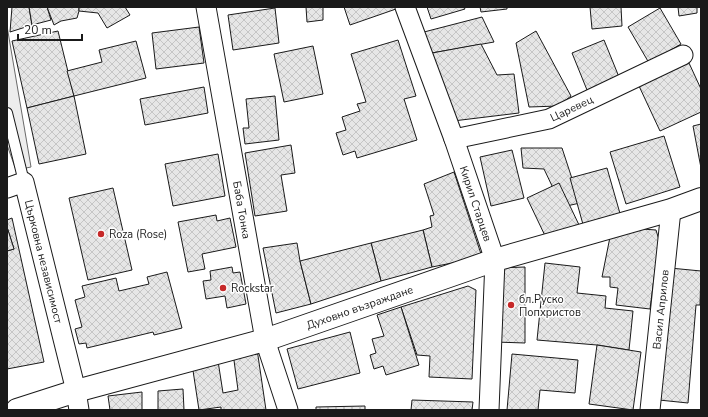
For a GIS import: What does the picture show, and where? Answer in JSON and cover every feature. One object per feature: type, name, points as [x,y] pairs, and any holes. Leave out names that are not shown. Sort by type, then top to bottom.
[{"type":"street","name":"Баба Тонка","points":[[206,7],[265,340],[288,410]]},
{"type":"street","name":"Кирил Старцев","points":[[405,7],[454,139],[496,260],[489,410]]},
{"type":"street","name":"Царевец","points":[[454,139],[549,119],[683,55]]},
{"type":"street","name":"Църковна независимост","points":[[16,185],[77,400]]},
{"type":"street","name":"Духовно възраждане","points":[[18,410],[77,400],[265,340],[496,260],[701,200]]},
{"type":"street","name":"Васил Априлов","points":[[650,410],[671,210]]},
{"type":"lane","name":"Църковна независимост","points":[[7,113],[16,185]]},
{"type":"shaded area","points":[[7,26],[31,167],[16,170],[7,145]]},
{"type":"building","points":[[12,7],[29,7],[32,25],[10,32]]},
{"type":"building","points":[[29,7],[47,7],[51,20],[32,25]]},
{"type":"building","points":[[47,7],[79,7],[79,11],[77,18],[61,21],[54,25]]},
{"type":"building","points":[[79,7],[125,7],[130,15],[107,28],[98,13],[79,11]]},
{"type":"building","points":[[306,7],[323,7],[323,20],[307,22]]},
{"type":"building","points":[[344,7],[396,7],[396,9],[350,25]]},
{"type":"building","points":[[427,7],[464,7],[465,9],[431,19]]},
{"type":"building","points":[[480,7],[507,7],[507,9],[481,12]]},
{"type":"building","points":[[590,7],[621,7],[622,26],[592,29]]},
{"type":"building","points":[[678,7],[697,7],[697,13],[679,16]]},
{"type":"building","points":[[275,8],[279,43],[233,50],[228,15]]},
{"type":"building","points":[[660,8],[681,44],[649,63],[628,27]]},
{"type":"building","points":[[482,17],[494,42],[432,53],[424,32]]},
{"type":"building","points":[[199,27],[204,63],[156,69],[152,33]]},
{"type":"building","points":[[58,31],[74,96],[27,108],[12,41]]},
{"type":"building","points":[[536,31],[571,96],[558,106],[529,107],[516,43]]},
{"type":"building","points":[[398,40],[416,96],[404,99],[417,140],[357,158],[355,151],[343,155],[336,133],[346,130],[342,117],[360,111],[357,104],[366,102],[351,54]]},
{"type":"building","points":[[604,40],[619,77],[587,90],[572,53]]},
{"type":"building","points":[[136,41],[146,78],[74,96],[67,71],[102,62],[99,50]]},
{"type":"building","points":[[481,44],[497,75],[514,74],[519,113],[453,121],[432,53]]},
{"type":"building","points":[[313,46],[323,94],[284,102],[274,54]]},
{"type":"building","points":[[689,63],[701,89],[701,112],[660,131],[639,86]]},
{"type":"building","points":[[204,87],[208,113],[145,125],[140,99]]},
{"type":"building","points":[[74,96],[86,154],[39,164],[27,108]]},
{"type":"building","points":[[275,96],[279,140],[245,144],[243,128],[249,128],[246,99]]},
{"type":"building","points":[[701,124],[701,168],[693,126]]},
{"type":"building","points":[[664,136],[680,187],[626,204],[610,152]]},
{"type":"building","points":[[291,145],[295,173],[281,175],[287,211],[255,216],[245,153]]},
{"type":"building","points":[[521,148],[562,148],[580,203],[562,207],[544,169],[523,168]]},
{"type":"building","points":[[512,150],[524,198],[491,206],[480,157]]},
{"type":"building","points":[[218,154],[225,196],[173,206],[165,164]]},
{"type":"building","points":[[607,168],[621,217],[584,228],[570,178]]},
{"type":"building","points":[[454,172],[482,257],[432,267],[423,230],[432,227],[430,216],[434,215],[424,184]]},
{"type":"building","points":[[559,183],[580,227],[548,242],[527,198]]},
{"type":"building","name":"Roza (Rose)","points":[[113,188],[132,270],[88,280],[69,198]]},
{"type":"building","points":[[216,215],[217,221],[230,218],[236,247],[202,254],[205,269],[188,272],[178,222]]},
{"type":"building","points":[[12,218],[44,362],[7,369],[7,251],[14,249],[7,227],[7,220]]},
{"type":"building","points":[[7,227],[14,249],[7,251]]},
{"type":"building","points":[[642,229],[656,230],[659,240],[650,309],[616,305],[618,288],[610,287],[610,277],[602,277],[610,237]]},
{"type":"building","points":[[423,230],[432,267],[381,281],[371,243]]},
{"type":"building","points":[[297,243],[311,304],[276,313],[263,248]]},
{"type":"building","points":[[371,243],[381,281],[311,304],[300,261]]},
{"type":"building","points":[[545,263],[580,267],[577,293],[606,296],[605,308],[633,311],[629,350],[597,345],[537,340]]},
{"type":"building","name":"Rockstar","points":[[232,267],[233,273],[240,272],[246,304],[227,308],[225,296],[206,299],[203,281],[211,280],[210,271]]},
{"type":"building","name":"бл.Руско Попхристов","points":[[525,267],[525,343],[495,342],[497,268]]},
{"type":"building","points":[[670,268],[701,271],[700,305],[696,305],[688,403],[659,400]]},
{"type":"building","points":[[167,272],[182,328],[154,335],[153,332],[87,348],[86,343],[79,344],[75,329],[82,327],[75,300],[85,297],[82,286],[116,278],[119,291],[149,284],[147,277]]},
{"type":"building","points":[[468,286],[476,290],[472,379],[429,377],[430,356],[417,355],[401,307]]},
{"type":"building","points":[[401,307],[419,365],[386,375],[383,366],[374,369],[370,355],[376,353],[372,339],[384,336],[377,315]]},
{"type":"building","points":[[350,332],[360,373],[298,389],[287,349]]},
{"type":"building","points":[[597,345],[641,352],[633,410],[589,404]]},
{"type":"building","points":[[257,349],[266,410],[221,410],[221,407],[199,410],[192,364],[218,361],[223,393],[238,390],[233,353]]},
{"type":"building","points":[[512,354],[578,360],[575,393],[540,390],[538,410],[507,410]]},
{"type":"building","points":[[183,389],[184,410],[158,410],[158,391]]},
{"type":"building","points":[[142,392],[142,410],[110,410],[108,396]]},
{"type":"building","points":[[412,400],[473,402],[472,410],[411,410]]},
{"type":"building","points":[[365,406],[365,410],[316,410],[316,407]]},
{"type":"place","name":"Roza (Rose)","points":[[101,234]]},
{"type":"place","name":"Rockstar","points":[[223,288]]},
{"type":"place","name":"бл.Руско Попхристов","points":[[511,305]]}]
